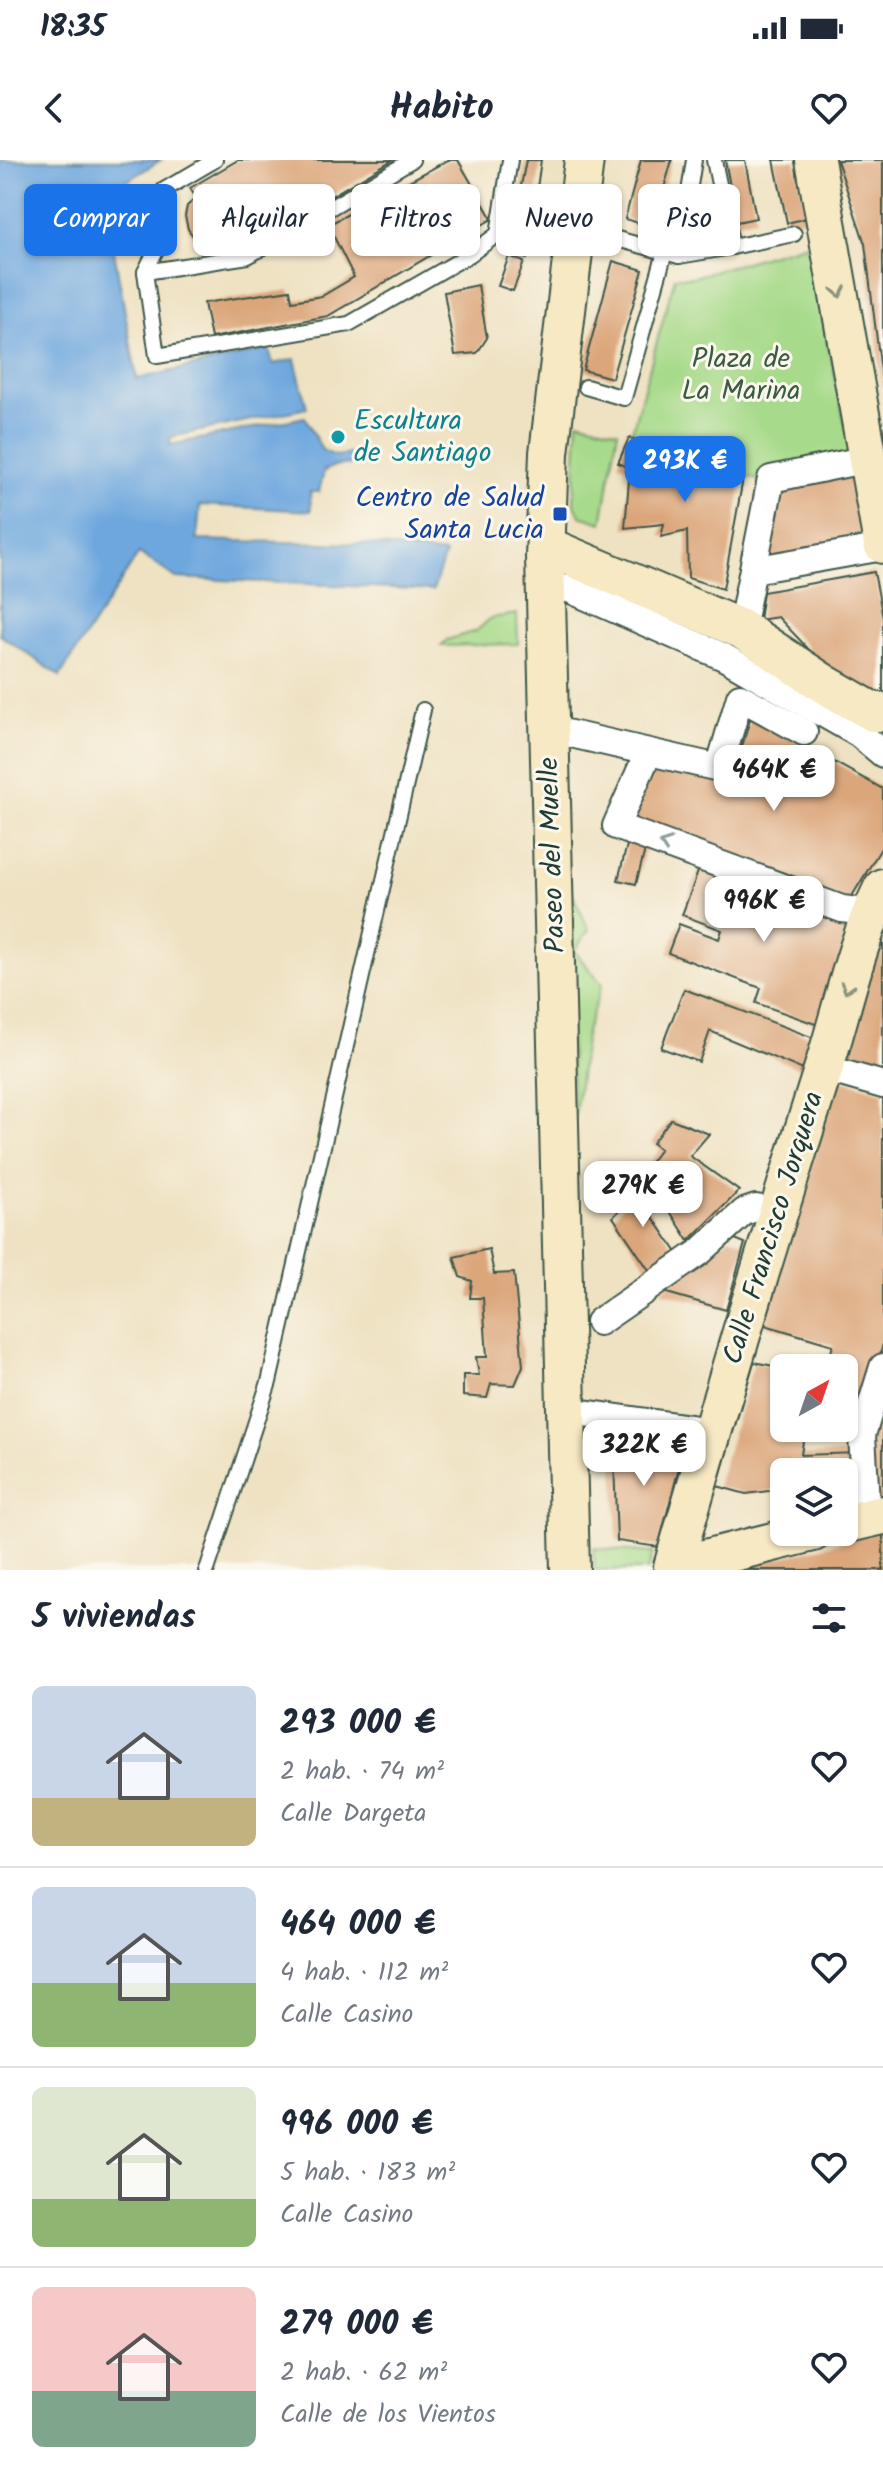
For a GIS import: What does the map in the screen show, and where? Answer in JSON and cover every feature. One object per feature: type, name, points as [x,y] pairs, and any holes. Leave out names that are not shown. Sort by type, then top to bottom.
[{"type":"street","name":"Paseo del Muelle","points":[[582,184],[584,160]]},
{"type":"street","points":[[815,160],[883,542],[753,570],[771,479],[868,459]]},
{"type":"street","name":"Paseo del Muelle","points":[[572,1564],[546,546],[549,453],[574,256]]},
{"type":"street","points":[[741,629],[770,477],[868,459]]},
{"type":"street","points":[[546,546],[741,629],[826,685],[873,712],[883,712]]},
{"type":"street","points":[[546,585],[569,589],[712,651],[859,734],[883,754]]},
{"type":"street","points":[[549,729],[719,768],[740,697],[804,732]]},
{"type":"street","points":[[648,753],[616,826],[842,909],[879,905]]},
{"type":"street","name":"Calle Francisco Jorquera","points":[[672,1568],[776,1211],[879,905]]},
{"type":"street","points":[[824,1068],[883,1085]]},
{"type":"street","points":[[599,1322],[700,1252],[744,1212],[756,1208],[776,1211]]},
{"type":"street","points":[[865,1519],[862,1435],[883,1368]]},
{"type":"street","points":[[569,1411],[712,1431]]},
{"type":"street","points":[[672,1568],[770,1543]]},
{"type":"lane","points":[[215,160],[164,190],[160,242],[145,272],[157,356],[349,324],[469,255],[498,234],[510,160]]},
{"type":"lane","points":[[145,272],[248,256],[412,160]]},
{"type":"lane","points":[[688,184],[694,160]]},
{"type":"lane","points":[[714,160],[719,184]]},
{"type":"lane","points":[[740,245],[794,234]]},
{"type":"lane","points":[[586,387],[624,398],[671,256]]},
{"type":"lane","points":[[207,1570],[269,1382],[423,710]]},
{"type":"green space","name":"Plaza de La Marina","points":[[807,244],[855,471],[776,486],[630,438],[675,277],[694,277]]},
{"type":"green space","points":[[578,421],[618,431],[602,523],[580,516],[574,502]]},
{"type":"green space","points":[[517,614],[518,644],[441,646],[447,640],[476,631],[491,618]]},
{"type":"green space","points":[[566,880],[589,930],[574,951],[602,984],[586,1032],[573,1129]]},
{"type":"green space","points":[[593,1548],[653,1553],[648,1570],[595,1570]]},
{"type":"water","points":[[0,160],[161,160],[122,184],[24,184],[24,256],[115,256],[137,379],[269,349],[273,364],[295,359],[307,408],[171,437],[170,445],[305,417],[322,450],[335,456],[357,453],[361,463],[334,466],[324,471],[319,492],[310,492],[311,511],[200,505],[197,540],[366,544],[445,554],[433,590],[176,578],[139,553],[60,676],[0,635]]},
{"type":"building","points":[[238,160],[392,160],[335,194],[335,184],[197,184]]},
{"type":"building","points":[[448,160],[458,160],[472,184],[404,184]]},
{"type":"building","points":[[526,160],[541,160],[538,184],[521,184]]},
{"type":"building","points":[[641,160],[672,160],[665,184],[638,184],[638,223],[625,219]]},
{"type":"building","points":[[725,160],[745,160],[756,218],[740,221],[740,184],[730,184]]},
{"type":"building","points":[[774,160],[795,160],[807,218],[787,223]]},
{"type":"building","points":[[837,160],[883,160],[883,388],[865,244]]},
{"type":"building","points":[[480,198],[492,219],[480,226]]},
{"type":"building","points":[[193,201],[193,236],[185,216],[187,206]]},
{"type":"building","points":[[351,213],[351,256],[429,256],[328,316],[211,338],[204,303],[290,290],[292,301],[322,296],[354,277],[335,239],[335,221]]},
{"type":"building","points":[[509,256],[524,262],[513,291],[498,286]]},
{"type":"building","points":[[613,261],[643,270],[612,378],[583,370]]},
{"type":"building","points":[[478,285],[487,338],[477,353],[455,355],[444,292]]},
{"type":"building","points":[[629,438],[744,473],[723,589],[688,578],[687,531],[661,537],[664,524],[625,528],[630,468],[618,463]]},
{"type":"building","points":[[855,471],[869,552],[766,571],[776,486]]},
{"type":"building","points":[[874,572],[883,618],[883,698],[835,677],[778,617],[759,620],[763,592]]},
{"type":"building","points":[[751,716],[883,789],[883,845],[849,901],[629,821],[652,764],[731,784]]},
{"type":"building","points":[[628,841],[646,846],[636,884],[618,880]]},
{"type":"building","points":[[699,869],[842,918],[848,926],[821,1026],[756,1003],[761,988],[668,953],[679,924],[719,939],[722,930],[682,915]]},
{"type":"building","points":[[883,930],[883,1073],[841,1063]]},
{"type":"building","points":[[684,989],[814,1038],[803,1070],[710,1031],[699,1062],[661,1048]]},
{"type":"building","points":[[836,1078],[883,1092],[883,1344],[865,1409],[858,1407],[858,1354],[831,1354],[833,1345],[765,1325]]},
{"type":"building","points":[[671,1119],[709,1134],[690,1156],[739,1191],[689,1241],[644,1171],[660,1149],[652,1143]]},
{"type":"building","points":[[620,1169],[678,1254],[651,1273],[613,1217],[623,1206],[619,1200],[623,1194]]},
{"type":"building","points":[[730,1237],[745,1243],[726,1310],[660,1291]]},
{"type":"building","points":[[489,1249],[494,1274],[514,1273],[523,1366],[515,1385],[491,1384],[487,1398],[463,1396],[463,1375],[479,1375],[476,1357],[487,1357],[483,1298],[470,1298],[472,1281],[460,1277],[454,1257]]},
{"type":"building","points":[[754,1362],[770,1365],[770,1442],[803,1442],[801,1455],[857,1453],[857,1458],[770,1458],[770,1491],[746,1494],[717,1486]]},
{"type":"building","points":[[883,1392],[883,1501],[873,1505],[869,1436]]},
{"type":"building","points":[[613,1436],[685,1445],[658,1547],[617,1541]]},
{"type":"building","points":[[883,1531],[883,1570],[737,1570],[825,1546],[858,1546],[858,1538]]},
{"type":"place","name":"Escultura de Santiago","points":[[338,437]]},
{"type":"place","name":"Centro de Salud Santa Lucia","points":[[560,514]]}]
